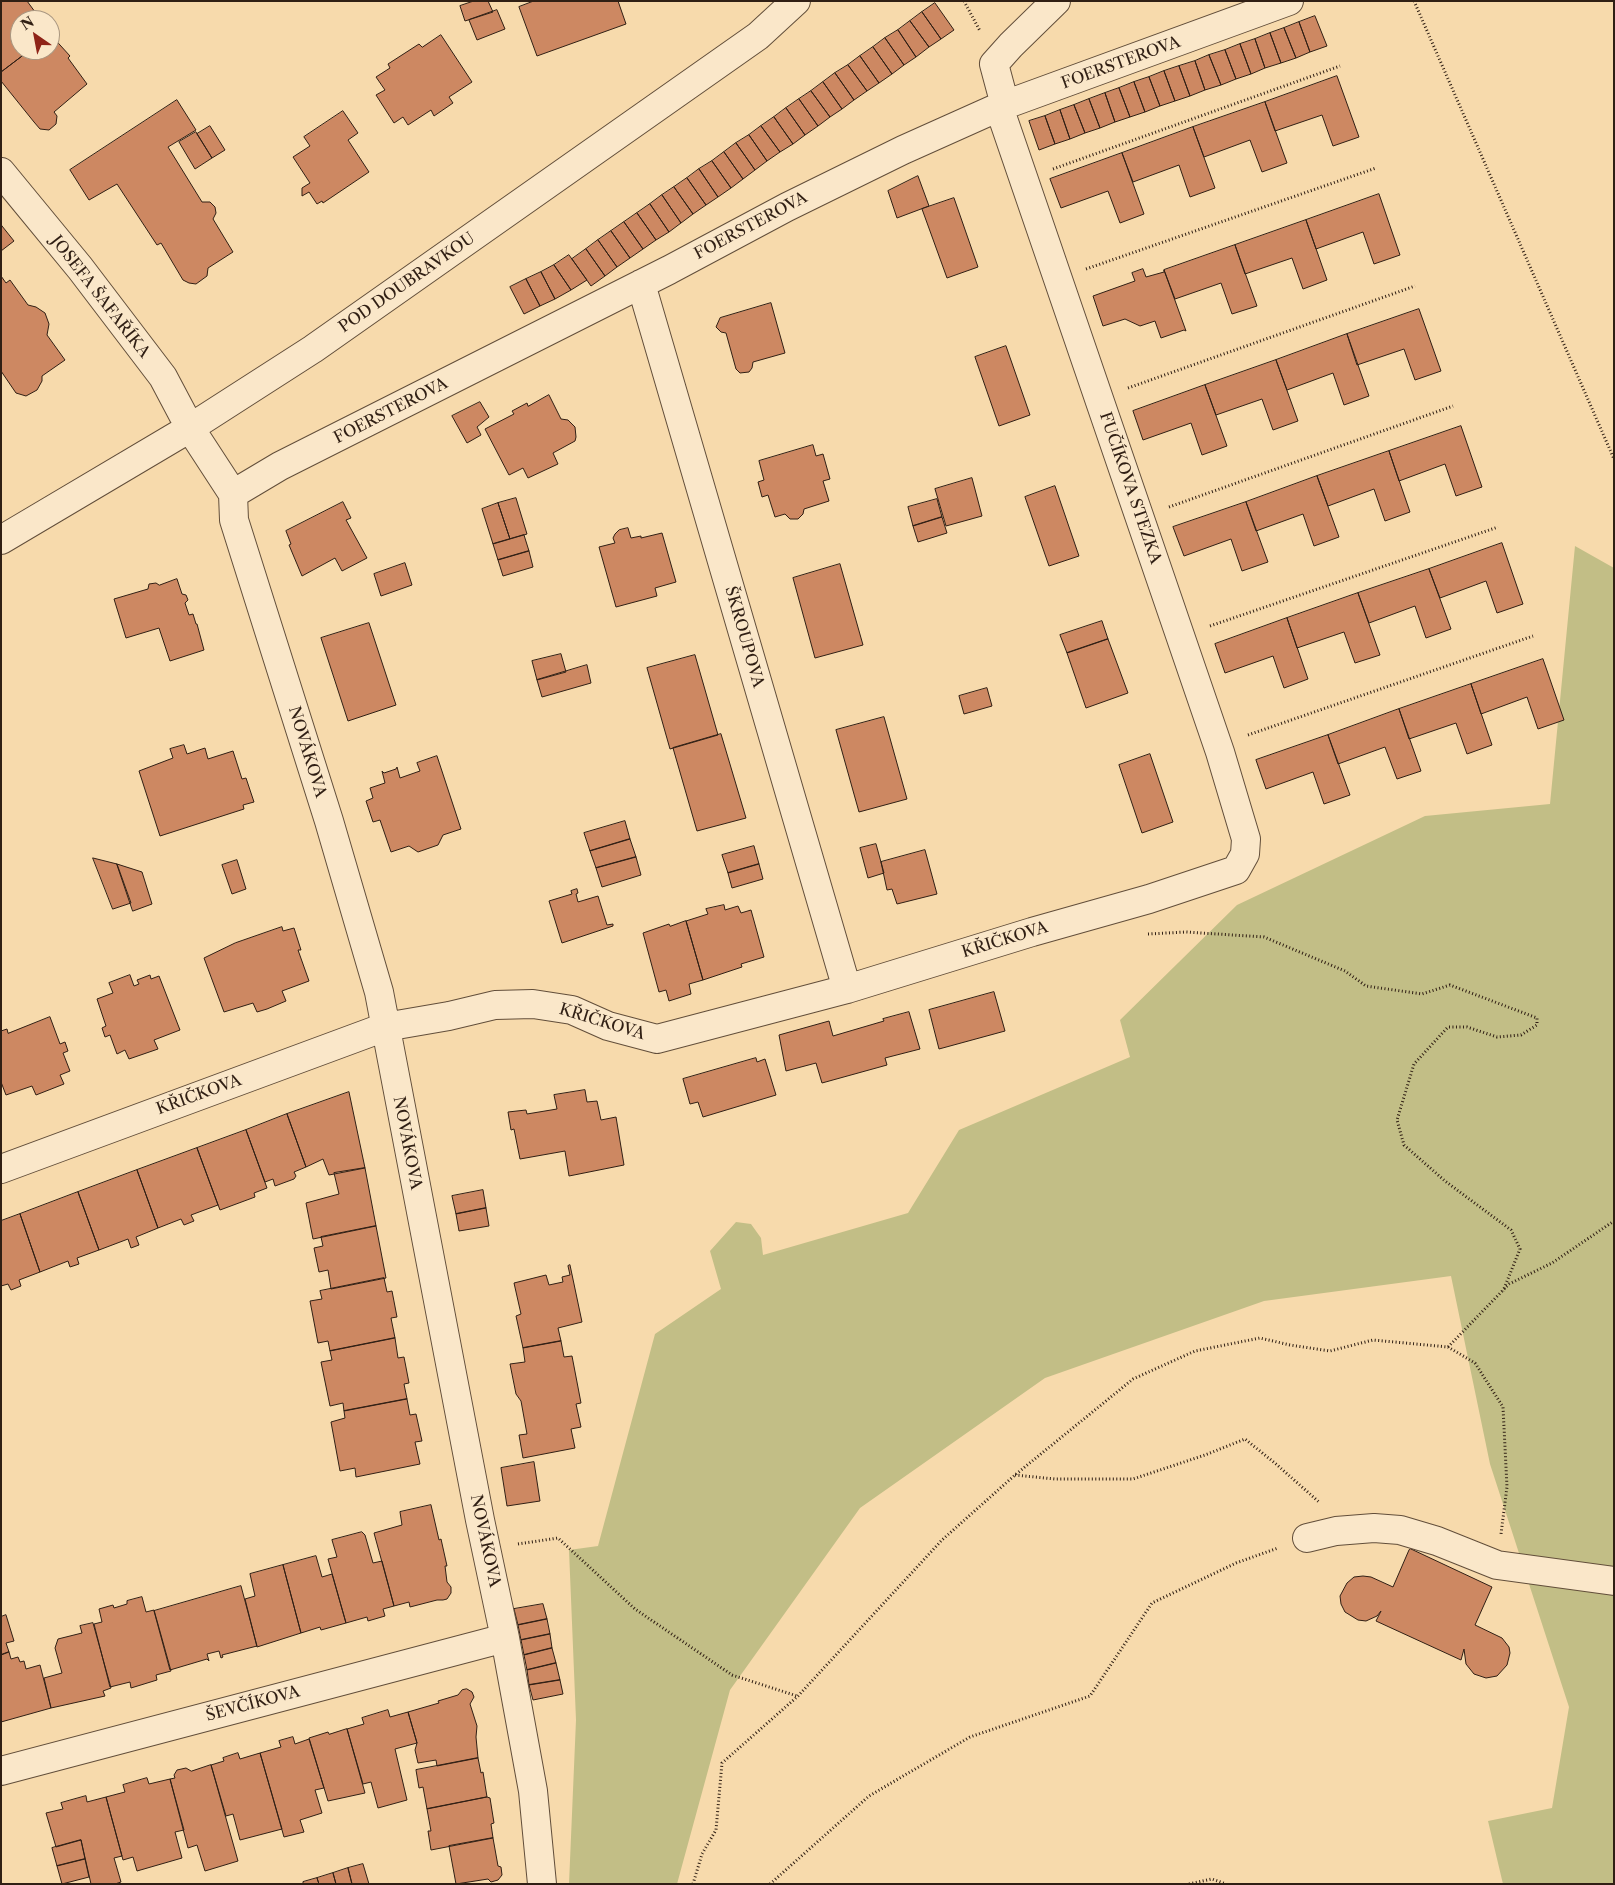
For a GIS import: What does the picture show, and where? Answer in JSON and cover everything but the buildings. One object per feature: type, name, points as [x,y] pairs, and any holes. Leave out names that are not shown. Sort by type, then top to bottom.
[{"type":"street","name":"POD DOUBRAVKOU","points":[[1,540],[190,428],[313,349],[758,36],[796,1]]},
{"type":"street","name":"FUČÍKOVA STEZKA","points":[[1056,1],[994,64],[1002,106],[1024,180],[1218,745],[1246,838],[1244,854],[1236,870]]},
{"type":"street","name":"FOERSTEROVA","points":[[233,494],[280,466],[641,284],[786,207],[903,150],[1002,106],[1289,1]]},
{"type":"street","name":"JOSEFA ŠAFAŘÍKA","points":[[1,172],[80,268],[162,378],[190,428]]},
{"type":"street","name":"ŠKROUPOVA","points":[[641,284],[847,989]]},
{"type":"street","points":[[190,428],[233,494]]},
{"type":"street","name":"NOVÁKOVA","points":[[233,494],[234,520],[331,830],[379,992],[533,1791],[542,1884]]},
{"type":"street","name":"KŘIČKOVA","points":[[1,1169],[385,1027],[449,1016],[495,1004],[533,1004],[572,1010],[608,1026],[657,1039],[847,989],[1149,899],[1236,870]]},
{"type":"street","points":[[1307,1538],[1336,1531],[1374,1528],[1400,1530],[1437,1541],[1498,1565],[1614,1581]]},
{"type":"street","name":"ŠEVČÍKOVA","points":[[1,1771],[505,1638]]},
{"type":"path","points":[[964,1],[978,26]]},
{"type":"path","points":[[1414,1],[1614,459]]},
{"type":"path","points":[[1024,180],[1340,66]]},
{"type":"path","points":[[1058,279],[1376,168]]},
{"type":"path","points":[[1099,399],[1415,286]]},
{"type":"path","points":[[1140,517],[1453,406]]},
{"type":"path","points":[[1180,636],[1498,527]]},
{"type":"path","points":[[1218,745],[1533,636]]},
{"type":"path","points":[[1139,934],[1186,932],[1264,937],[1345,971],[1366,986],[1422,994],[1450,985],[1537,1018],[1537,1025],[1521,1035],[1497,1037],[1467,1027],[1448,1027],[1414,1064],[1397,1120],[1404,1145],[1445,1181],[1511,1230],[1520,1249],[1503,1291]]},
{"type":"path","points":[[1448,1347],[1509,1284],[1552,1263],[1614,1221]]},
{"type":"path","points":[[692,1884],[702,1854],[716,1830],[722,1763],[798,1696],[942,1540],[1015,1475],[1133,1380],[1195,1351],[1260,1338],[1330,1351],[1374,1340],[1448,1347],[1475,1363],[1503,1406],[1507,1486],[1498,1565]]},
{"type":"path","points":[[1015,1475],[1055,1479],[1133,1479],[1205,1455],[1245,1439],[1330,1511],[1336,1531]]},
{"type":"path","points":[[486,1549],[558,1538],[634,1609],[732,1674],[798,1696]]},
{"type":"path","points":[[770,1884],[869,1796],[970,1737],[1090,1696],[1152,1603],[1236,1563],[1307,1538]]},
{"type":"path","points":[[1190,1884],[1212,1879],[1226,1884]]},
{"type":"shaded area","points":[[1575,546],[1614,568],[1614,1884],[1503,1884],[1488,1821],[1552,1808],[1569,1707],[1490,1464],[1451,1276],[1264,1301],[1045,1378],[860,1508],[730,1690],[677,1884],[569,1884],[576,1720],[569,1550],[598,1546],[655,1334],[721,1289],[710,1251],[736,1222],[751,1224],[761,1238],[763,1255],[908,1213],[959,1130],[1130,1057],[1120,1020],[1237,905],[1425,816],[1550,804]]}]
